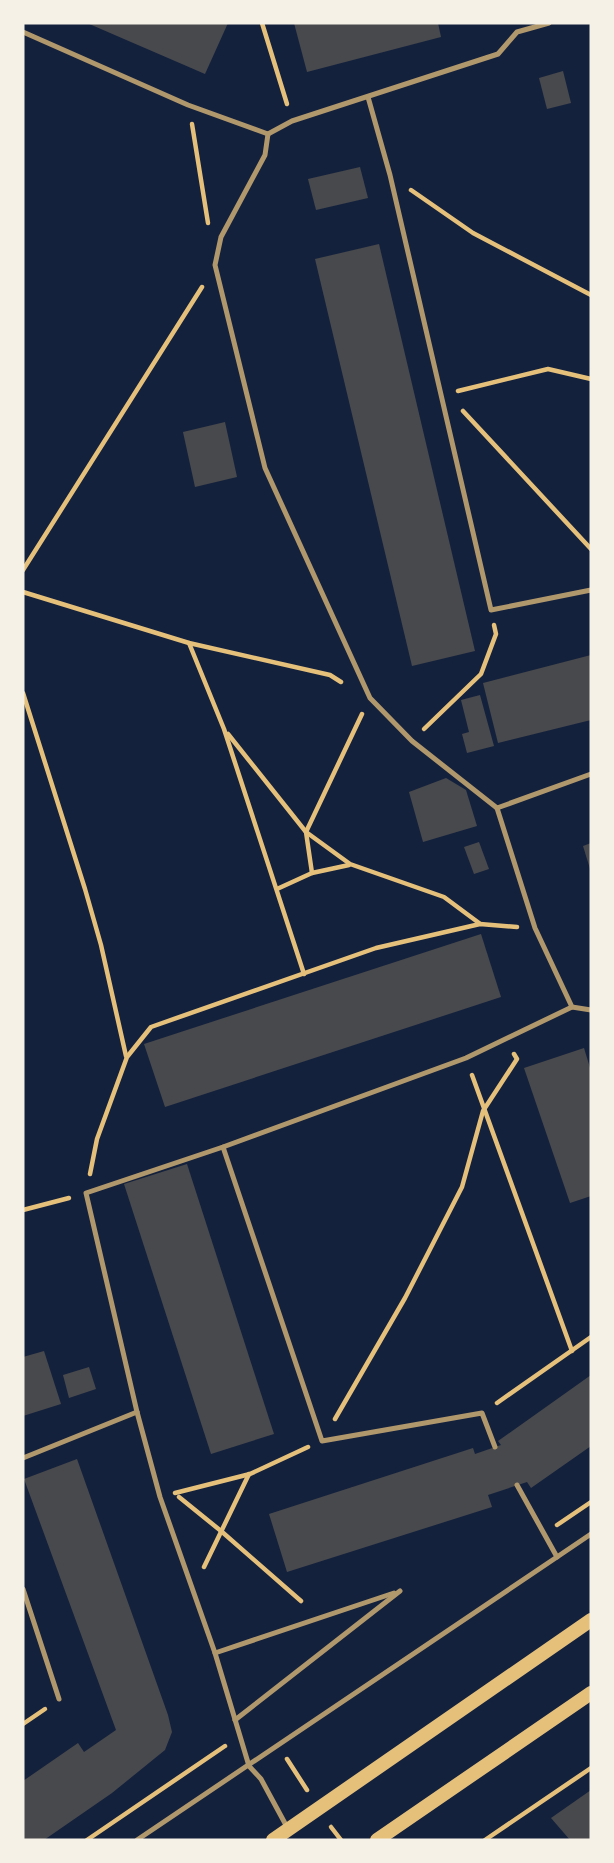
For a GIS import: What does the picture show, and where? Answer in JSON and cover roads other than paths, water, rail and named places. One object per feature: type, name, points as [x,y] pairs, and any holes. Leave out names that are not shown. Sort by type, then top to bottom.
[{"type":"main road","points":[[273,1840],[591,1620]]},
{"type":"main road","points":[[377,1840],[591,1693]]},
{"type":"lane","points":[[514,23],[517,32]]},
{"type":"lane","points":[[23,32],[188,105],[268,134],[292,121],[498,54],[517,32],[550,23]]},
{"type":"lane","points":[[368,97],[390,175],[491,610],[591,590]]},
{"type":"lane","points":[[268,134],[265,155],[221,237],[215,265],[265,468],[370,698],[412,741],[497,808],[535,928],[572,1007]]},
{"type":"lane","points":[[497,808],[591,774]]},
{"type":"lane","points":[[288,1830],[261,1779],[248,1766],[215,1653],[160,1497],[137,1412],[86,1193],[223,1147],[466,1058],[572,1007],[591,1010]]},
{"type":"lane","points":[[223,1147],[322,1441],[482,1413],[495,1447]]},
{"type":"lane","points":[[23,1458],[137,1412]]},
{"type":"lane","points":[[517,1485],[557,1557]]},
{"type":"lane","points":[[137,1840],[591,1534]]},
{"type":"lane","points":[[23,1589],[59,1699]]},
{"type":"lane","points":[[215,1653],[400,1591],[235,1720]]}]
